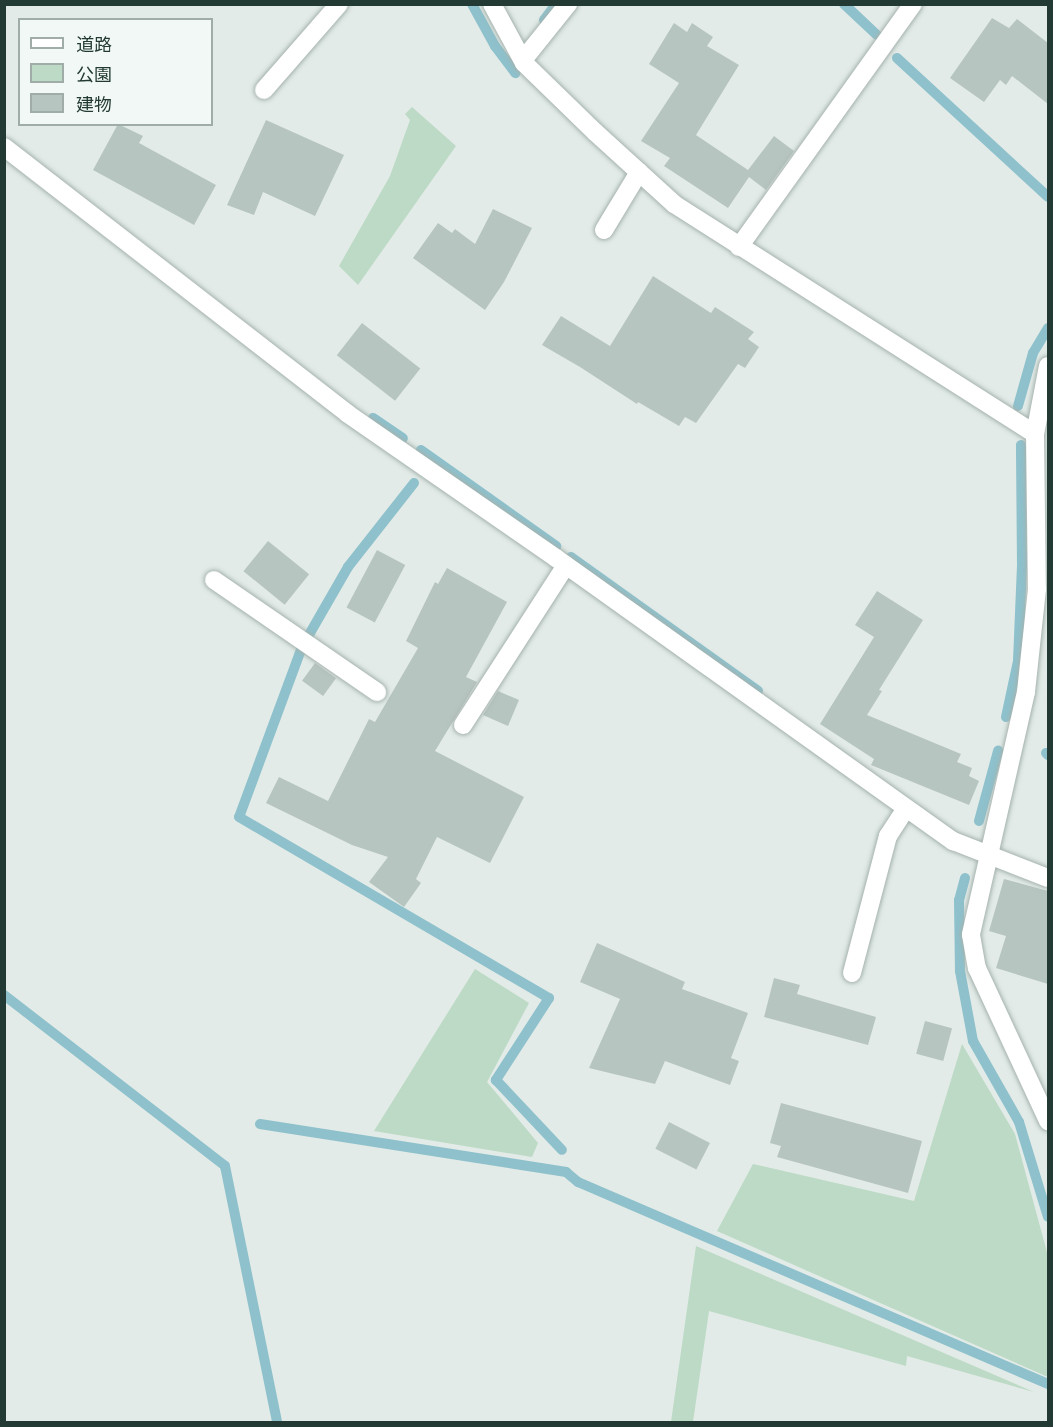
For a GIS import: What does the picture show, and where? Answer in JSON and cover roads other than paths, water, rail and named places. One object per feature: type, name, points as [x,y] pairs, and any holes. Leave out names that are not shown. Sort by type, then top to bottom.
[{"type":"street","points":[[264,90],[339,4]]},
{"type":"street","points":[[492,4],[523,60],[595,132],[674,204],[1035,434]]},
{"type":"street","points":[[523,60],[568,4]]},
{"type":"street","points":[[740,247],[913,4]]},
{"type":"street","points":[[4,147],[348,414],[566,565],[953,841],[988,857],[1048,878]]},
{"type":"street","points":[[604,230],[639,172]]},
{"type":"street","points":[[1048,366],[1035,434],[1037,589],[1026,692],[971,935],[977,968],[1048,1121]]},
{"type":"street","points":[[463,725],[566,565]]},
{"type":"street","points":[[214,580],[376,692]]},
{"type":"street","points":[[852,973],[888,836],[906,808]]},
{"type":"waterway","points":[[472,4],[495,46],[515,73]]},
{"type":"waterway","points":[[544,20],[556,4]]},
{"type":"waterway","points":[[844,4],[877,35]]},
{"type":"waterway","points":[[897,58],[1048,197]]},
{"type":"waterway","points":[[1018,406],[1033,353],[1048,328]]},
{"type":"waterway","points":[[373,418],[403,438]]},
{"type":"waterway","points":[[1006,717],[1018,661],[1022,566],[1021,445]]},
{"type":"waterway","points":[[421,450],[556,546]]},
{"type":"waterway","points":[[414,483],[348,567],[302,647],[239,817],[549,998],[496,1080],[562,1150]]},
{"type":"waterway","points":[[571,557],[758,691]]},
{"type":"waterway","points":[[979,821],[998,751]]},
{"type":"waterway","points":[[965,878],[959,900],[960,971],[973,1041],[1019,1122],[1048,1217]]},
{"type":"waterway","points":[[4,995],[225,1166],[277,1422]]},
{"type":"waterway","points":[[260,1124],[566,1172],[578,1182],[1048,1384]]}]
